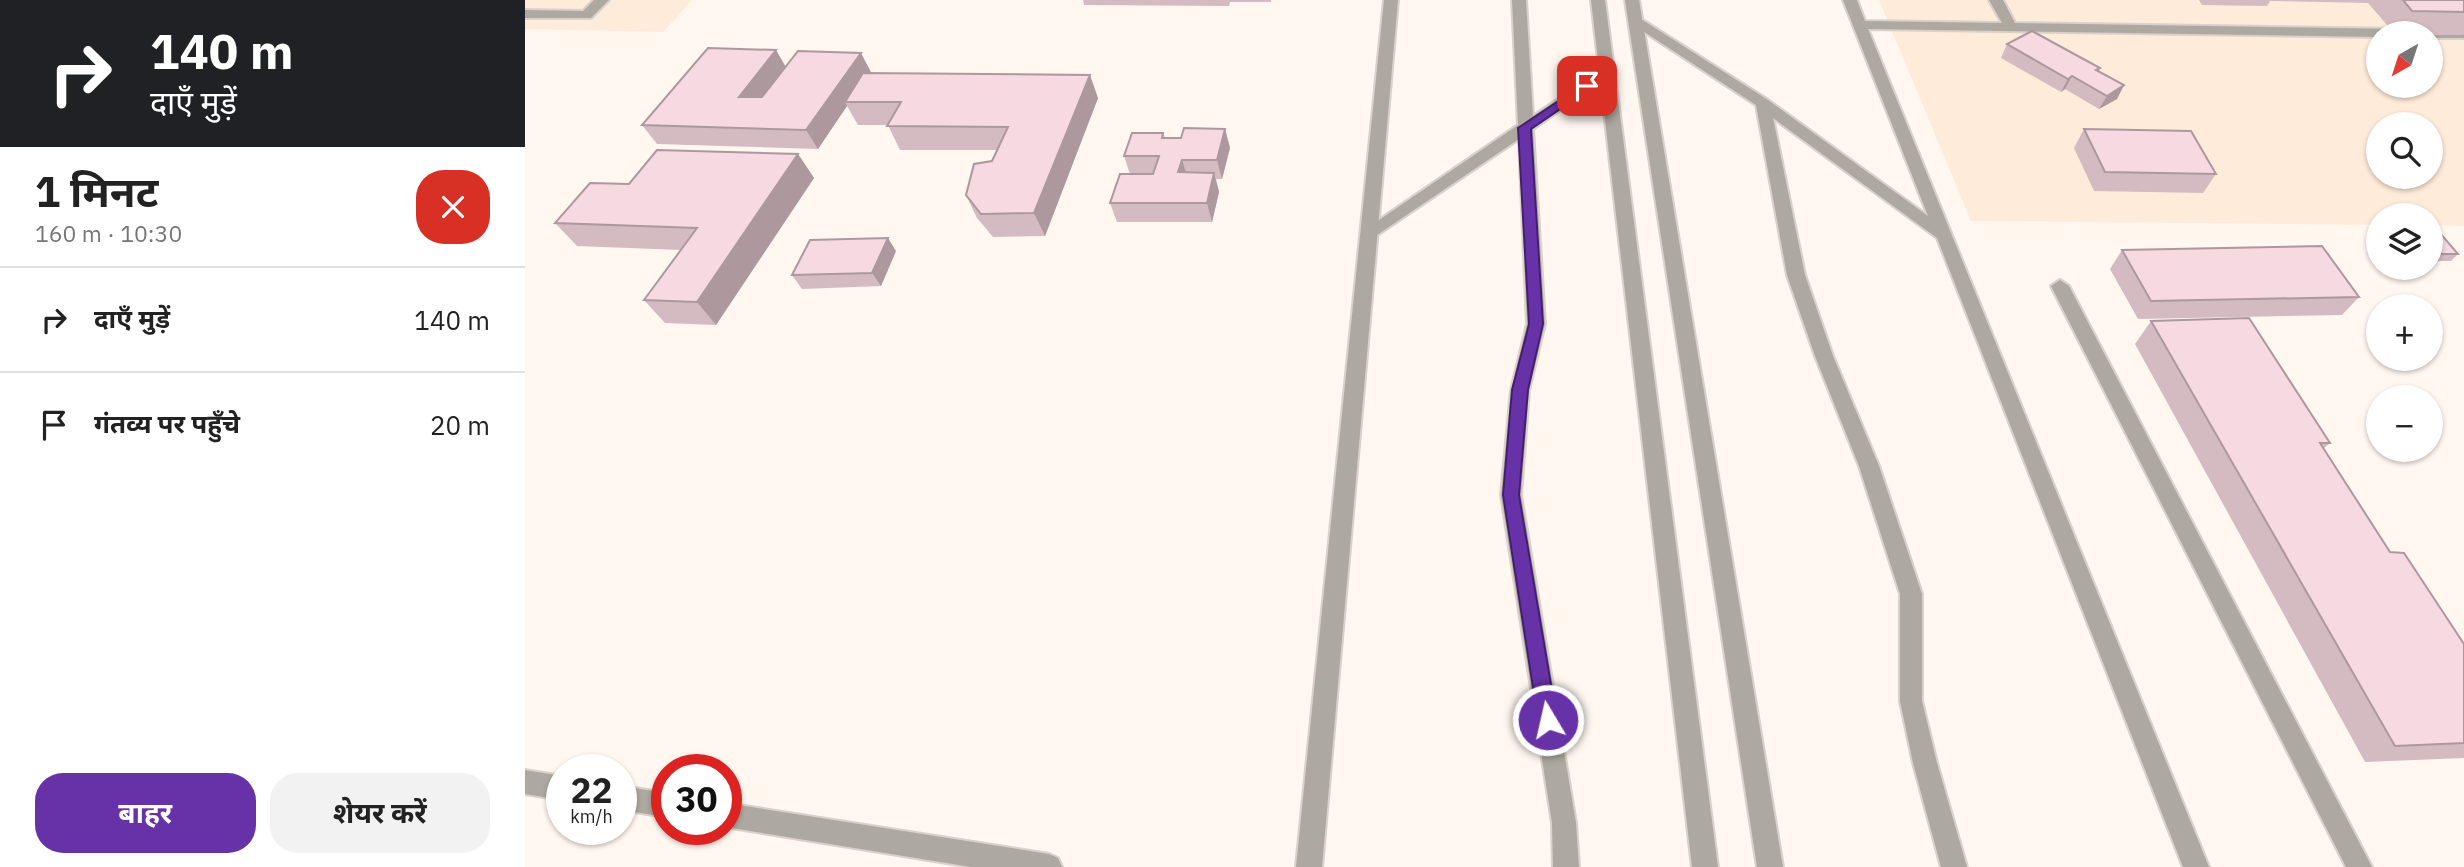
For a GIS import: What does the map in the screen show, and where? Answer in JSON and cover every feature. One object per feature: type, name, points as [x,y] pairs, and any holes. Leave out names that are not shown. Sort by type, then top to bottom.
[{"type":"street","points":[[525,14],[586,15],[602,0]]},
{"type":"street","points":[[1309,867],[1391,0]]},
{"type":"street","points":[[1519,0],[1536,324],[1520,390],[1511,495],[1564,823],[1566,867]]},
{"type":"street","points":[[1598,0],[1705,867]]},
{"type":"street","points":[[1632,0],[1770,867]]},
{"type":"street","points":[[1850,0],[2196,867]]},
{"type":"street","points":[[1996,0],[2011,28]]},
{"type":"street","points":[[1636,22],[1763,103],[1942,234]]},
{"type":"street","points":[[1860,25],[2464,34]]},
{"type":"street","points":[[1371,231],[1608,72]]},
{"type":"street","points":[[1763,103],[1796,275],[1824,356],[1869,466],[1911,594],[1915,615],[1909,666],[1910,700],[1954,867]]},
{"type":"street","points":[[2060,286],[2359,867]]},
{"type":"street","points":[[525,782],[546,785]]},
{"type":"street","points":[[742,818],[1049,867]]},
{"type":"shaded area","points":[[525,0],[692,0],[663,32],[525,29]]},
{"type":"shaded area","points":[[1879,0],[2464,0],[2464,226],[2443,225],[2443,203],[2366,203],[2366,225],[1971,221]]},
{"type":"building","points":[[2403,0],[2464,0],[2464,12],[2412,11]]},
{"type":"building","points":[[2032,31],[2100,68],[2096,70],[2124,85],[2107,96],[2072,76],[2068,79],[2007,44]]},
{"type":"building","points":[[708,48],[776,50],[739,97],[762,97],[798,51],[861,53],[806,130],[642,125]]},
{"type":"building","points":[[863,73],[1090,75],[1034,213],[981,214],[966,195],[974,164],[992,161],[1008,127],[887,126],[901,102],[845,102]]},
{"type":"building","points":[[1184,128],[1225,129],[1217,160],[1182,160],[1178,172],[1214,173],[1207,203],[1110,203],[1120,174],[1153,174],[1159,156],[1124,156],[1132,133],[1163,133],[1162,138],[1181,138]]},
{"type":"building","points":[[2084,129],[2191,131],[2216,174],[2105,172]]},
{"type":"building","points":[[657,150],[798,154],[697,302],[644,300],[697,228],[555,223],[590,183],[629,184]]},
{"type":"building","points":[[2443,236],[2458,254],[2443,254]]},
{"type":"building","points":[[888,238],[872,273],[792,275],[810,240]]},
{"type":"building","points":[[2322,246],[2359,297],[2151,301],[2122,250]]},
{"type":"building","points":[[2249,318],[2330,443],[2320,443],[2390,552],[2404,553],[2464,644],[2464,743],[2395,746],[2151,321]]},
{"type":"route","points":[[1548,720],[1511,495],[1520,390],[1536,324],[1525,128],[1587,86]]}]
